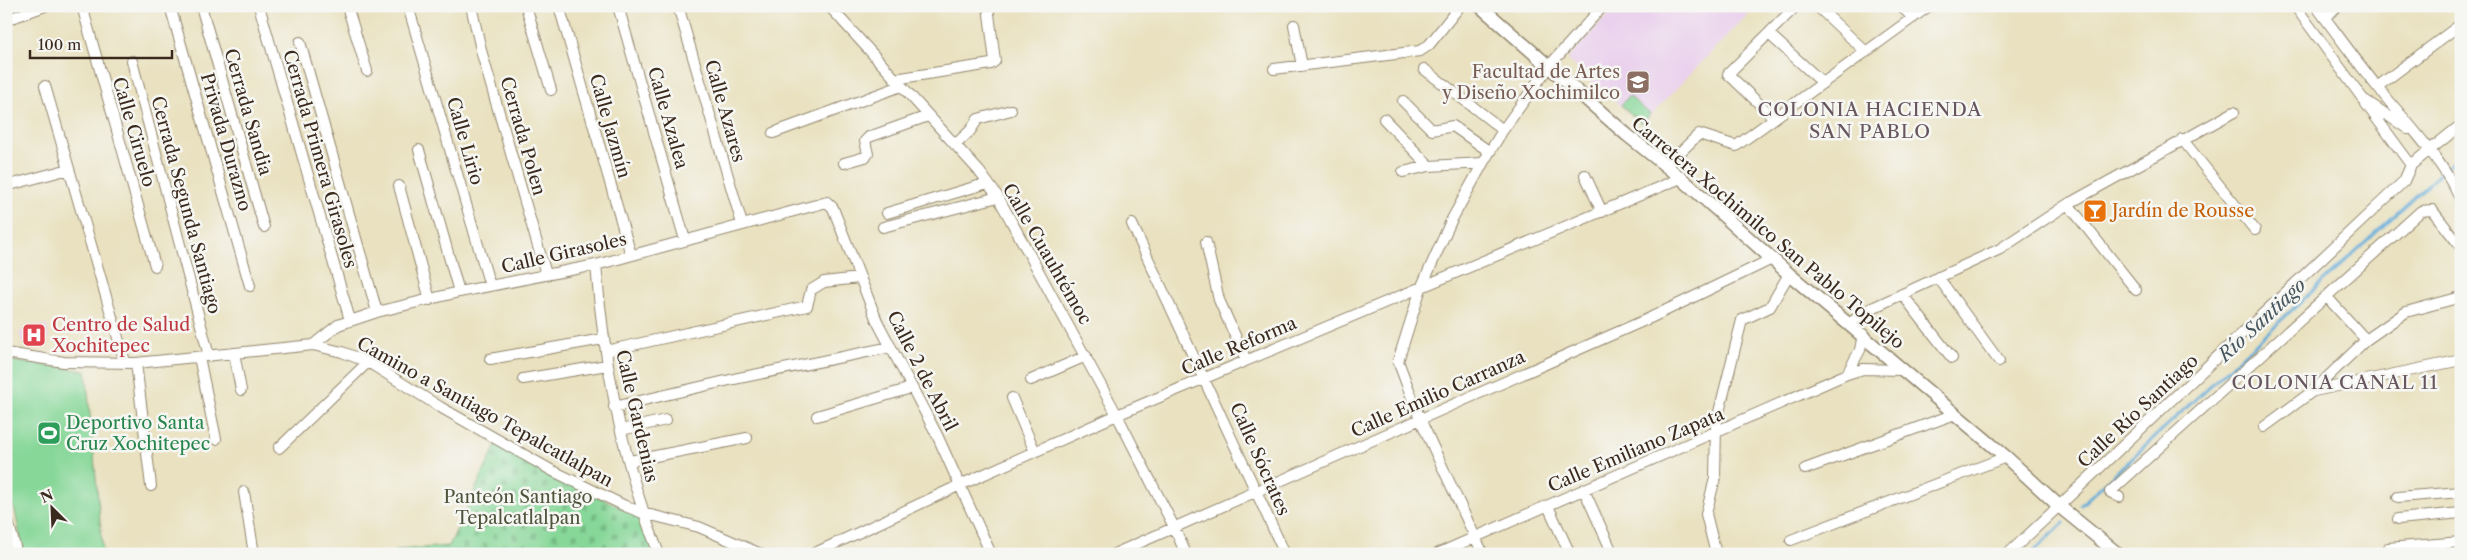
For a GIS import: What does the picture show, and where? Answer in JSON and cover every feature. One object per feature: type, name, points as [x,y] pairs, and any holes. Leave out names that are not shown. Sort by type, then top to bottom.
[{"type":"main road","name":"Carretera Xochimilco San Pablo Topilejo","points":[[1480,6],[1626,135],[1666,166],[1789,274],[1863,334],[1901,370],[2006,457],[2060,507],[2118,554]]},
{"type":"street","points":[[6,20],[33,8],[45,6]]},
{"type":"street","name":"Calle Ciruelo","points":[[82,6],[155,266]]},
{"type":"street","name":"Privada Durazno","points":[[170,6],[250,286]]},
{"type":"street","name":"Cerrada Sandia","points":[[201,6],[264,227]]},
{"type":"street","name":"Cerrada Primera Girasoles","points":[[259,6],[350,320]]},
{"type":"street","points":[[347,6],[367,71]]},
{"type":"street","name":"Calle Lirio","points":[[408,6],[490,286]]},
{"type":"street","name":"Cerrada Polen","points":[[472,6],[482,54],[546,274]]},
{"type":"street","points":[[526,6],[551,90]]},
{"type":"street","name":"Calle Jazmín","points":[[559,6],[631,254]]},
{"type":"street","name":"Calle Azalea","points":[[618,6],[685,240]]},
{"type":"street","name":"Calle Azares","points":[[678,6],[742,224]]},
{"type":"street","points":[[773,133],[898,83],[995,62],[988,6]]},
{"type":"street","points":[[1274,69],[1420,51],[1429,45],[1460,6]]},
{"type":"street","points":[[1483,554],[1420,419],[1398,361],[1421,288],[1451,221],[1483,163],[1503,130],[1549,66],[1603,6]]},
{"type":"street","points":[[1774,118],[1728,74],[1796,6]]},
{"type":"street","points":[[1817,6],[1866,52]]},
{"type":"street","points":[[1901,6],[1913,18]]},
{"type":"street","points":[[1666,166],[1699,134],[1736,146],[1929,6]]},
{"type":"street","points":[[2295,6],[2411,165]]},
{"type":"street","points":[[2316,6],[2377,88],[2432,153],[2453,184],[2461,200]]},
{"type":"street","points":[[2324,17],[2339,6]]},
{"type":"street","name":"Calle Cuauhtémoc","points":[[830,7],[955,145],[998,197],[1086,356],[1186,554]]},
{"type":"street","points":[[2377,88],[2461,24]]},
{"type":"street","points":[[1294,25],[1302,66]]},
{"type":"street","points":[[1768,34],[1823,83]]},
{"type":"street","name":"Cerrada Primera Girasoles","points":[[300,42],[377,312]]},
{"type":"street","name":"Cerrada Segunda Santiago","points":[[132,61],[204,356],[216,439]]},
{"type":"street","points":[[1424,69],[1503,130]]},
{"type":"street","points":[[45,86],[69,169],[131,362],[151,486]]},
{"type":"street","points":[[2363,99],[2418,135]]},
{"type":"street","points":[[1403,101],[1432,130],[1453,126],[1490,152]]},
{"type":"street","points":[[955,145],[978,119],[1011,110]]},
{"type":"street","points":[[1850,323],[1870,309],[2000,249],[2068,204],[2182,139],[2234,112]]},
{"type":"street","points":[[844,163],[865,157],[868,154],[865,141],[868,137],[928,116]]},
{"type":"street","points":[[1384,119],[1429,166]]},
{"type":"street","name":"Calle Río Santiago","points":[[2008,554],[2404,181],[2411,165],[2432,153],[2461,125]]},
{"type":"street","points":[[2182,139],[2254,230]]},
{"type":"street","points":[[420,150],[459,292]]},
{"type":"street","points":[[1403,172],[1429,166],[1483,163]]},
{"type":"street","points":[[6,186],[69,169]]},
{"type":"street","points":[[1585,175],[1602,212]]},
{"type":"street","name":"Calle Reforma","points":[[813,554],[960,485],[1117,415],[1680,178]]},
{"type":"street","points":[[887,213],[988,183]]},
{"type":"street","points":[[399,186],[430,300]]},
{"type":"street","points":[[883,227],[998,197]]},
{"type":"street","name":"Calle Girasoles","points":[[313,345],[338,325],[377,312],[459,292],[596,265],[827,202]]},
{"type":"street","name":"Calle 2 de Abril","points":[[827,202],[833,208],[877,321],[937,435],[991,554]]},
{"type":"street","points":[[2068,204],[2136,290]]},
{"type":"street","points":[[2119,497],[2110,492],[2421,211],[2432,210],[2461,247]]},
{"type":"street","name":"Calle Sócrates","points":[[1132,224],[1285,554]]},
{"type":"street","points":[[1206,242],[1219,300],[1246,360]]},
{"type":"street","name":"Calle Emilio Carranza","points":[[1114,554],[1650,318],[1772,259]]},
{"type":"street","name":"Calle Gardenias","points":[[596,265],[603,339],[614,407],[643,513],[659,554]]},
{"type":"street","points":[[1716,554],[1706,514],[1715,478],[1716,424],[1742,320],[1770,308],[1789,274]]},
{"type":"street","points":[[1938,277],[1999,361]]},
{"type":"street","points":[[606,351],[807,306],[811,290],[824,282],[859,278]]},
{"type":"street","points":[[1902,294],[1952,358]]},
{"type":"street","points":[[2326,296],[2366,340]]},
{"type":"street","points":[[2264,427],[2312,391],[2366,340],[2406,312],[2461,297]]},
{"type":"street","points":[[1847,374],[1860,350],[1863,334]]},
{"type":"street","points":[[490,359],[603,339]]},
{"type":"street","name":"Camino a Santiago Tepalcatlalpan","points":[[6,353],[64,362],[131,362],[313,345],[368,362],[440,407],[552,470],[643,513],[699,527],[761,554]]},
{"type":"street","points":[[614,407],[734,379],[891,347]]},
{"type":"street","points":[[234,353],[241,390]]},
{"type":"street","points":[[1031,380],[1086,356]]},
{"type":"street","points":[[2312,391],[2461,360]]},
{"type":"street","points":[[279,448],[368,362]]},
{"type":"street","points":[[523,379],[607,365]]},
{"type":"street","name":"Calle Emiliano Zapata","points":[[1437,554],[1847,374],[1863,369],[1901,370]]},
{"type":"street","points":[[817,416],[911,388]]},
{"type":"street","points":[[1012,398],[1035,452]]},
{"type":"street","points":[[1805,469],[1956,414]]},
{"type":"street","points":[[621,430],[666,420]]},
{"type":"street","points":[[630,460],[747,438]]},
{"type":"street","points":[[1791,540],[2006,457]]},
{"type":"street","points":[[1584,490],[1613,554]]},
{"type":"street","points":[[244,492],[254,554]]},
{"type":"street","points":[[2398,497],[2461,492]]},
{"type":"street","points":[[1548,506],[1570,554]]},
{"type":"street","points":[[2398,519],[2461,513]]},
{"type":"street","points":[[6,514],[17,554]]},
{"type":"street","points":[[2388,548],[2461,542]]},
{"type":"shaded area","name":"Facultad de Artes y Diseño Xochimilco","points":[[1616,6],[1756,6],[1642,124],[1567,60]]},
{"type":"shaded area","name":"Centro de Salud Xochitepec","points":[[46,325],[49,339],[23,344],[19,332]]},
{"type":"green space","points":[[1629,96],[1650,114],[1642,124],[1621,105]]},
{"type":"green space","name":"Deportivo Santa Cruz Xochitepec","points":[[6,360],[86,371],[103,553],[24,554],[15,511],[6,495]]},
{"type":"green space","name":"Panteón Santiago Tepalcatlalpan","points":[[496,445],[643,519],[656,554],[396,554],[395,550],[449,546]]},
{"type":"waterway","name":"Río Santiago","points":[[2081,505],[2461,154]]},
{"type":"waterway","name":"Río Santiago","points":[[2031,554],[2064,523]]},
{"type":"place","name":"Facultad de Artes y Diseño Xochimilco","points":[[1638,82]]},
{"type":"place","name":"Jardín de Rousse","points":[[2095,211]]},
{"type":"place","name":"Centro de Salud Xochitepec","points":[[34,335]]},
{"type":"place","name":"Deportivo Santa Cruz Xochitepec","points":[[49,433]]},
{"type":"district","name":"COLONIA HACIENDA SAN PABLO","points":[[1870,120]]},
{"type":"district","name":"COLONIA CANAL 11","points":[[2335,382]]}]
